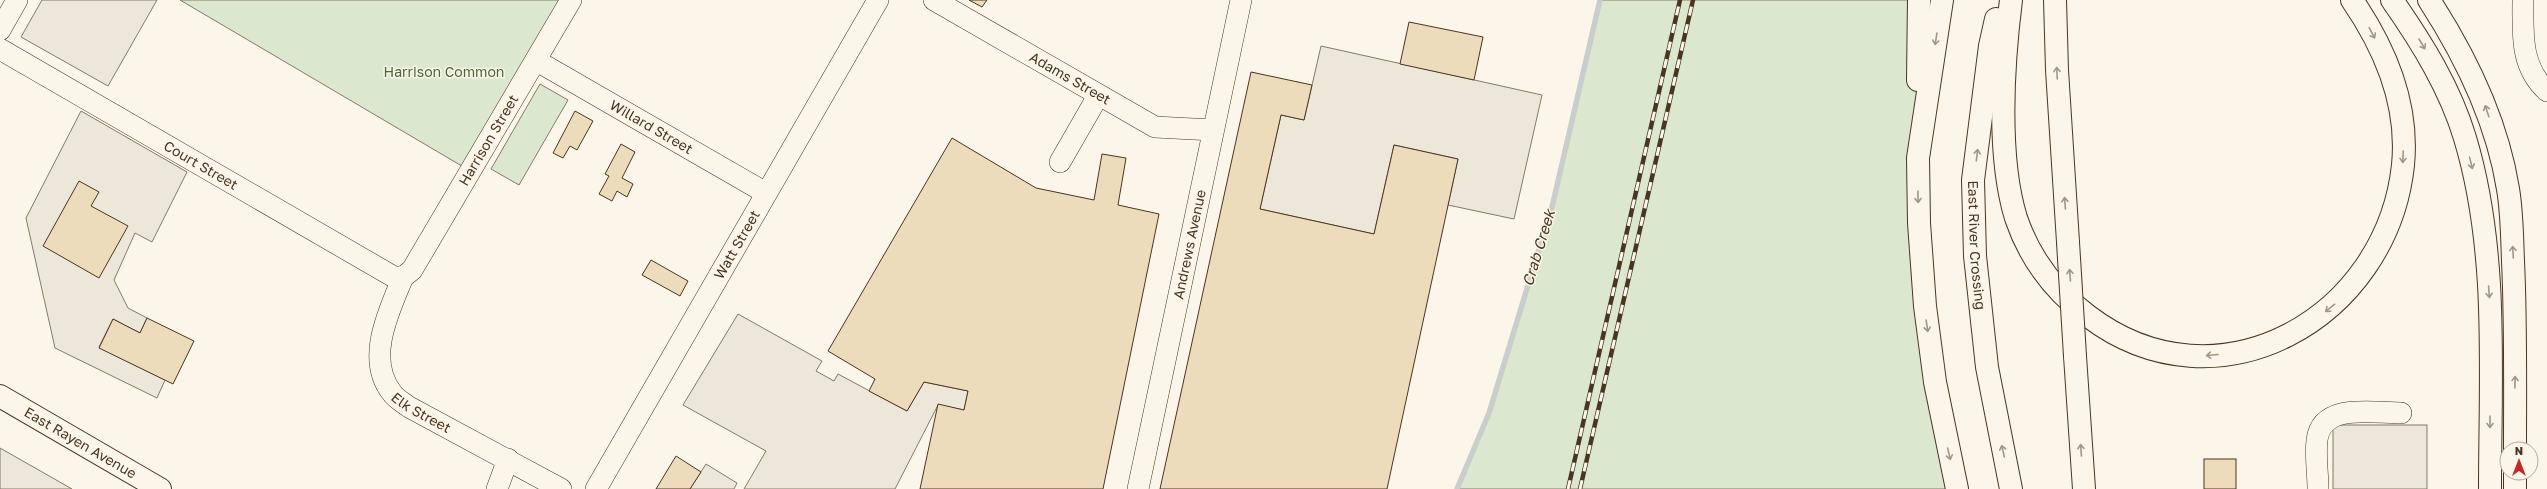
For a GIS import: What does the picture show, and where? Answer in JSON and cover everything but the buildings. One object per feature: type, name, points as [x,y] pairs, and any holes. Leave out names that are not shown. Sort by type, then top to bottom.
[{"type":"main road","points":[[1919,0],[1919,223],[1924,306],[1935,382],[1957,489]]},
{"type":"main road","points":[[1918,158],[1942,0]]},
{"type":"main road","name":"East River Crossing","points":[[2000,0],[1990,46],[1974,180],[1975,256],[1987,367],[2011,489]]},
{"type":"main road","points":[[2011,0],[2006,44],[2005,122],[2007,181],[2016,217],[2030,252],[2048,280],[2064,297],[2101,326],[2147,347],[2180,355],[2206,356],[2253,350],[2279,341],[2305,327],[2333,306],[2352,287],[2377,250],[2391,220],[2398,194],[2403,164],[2404,143],[2400,103],[2386,59],[2352,0]]},
{"type":"main road","points":[[2055,0],[2057,70],[2084,489]]},
{"type":"main road","points":[[2392,0],[2433,63],[2455,110],[2465,138],[2480,198],[2490,300],[2490,489]]},
{"type":"main road","points":[[2429,0],[2452,37],[2483,100],[2501,157],[2508,189],[2516,312],[2515,441]]},
{"type":"main road","name":"East Rayen Avenue","points":[[0,396],[160,489]]},
{"type":"street","points":[[0,30],[17,0]]},
{"type":"street","name":"Harrison Street","points":[[403,277],[412,270],[571,0]]},
{"type":"street","name":"Watt Street","points":[[596,489],[878,0]]},
{"type":"street","name":"Adams Street","points":[[934,0],[1098,96],[1155,127],[1213,130]]},
{"type":"street","name":"Andrews Avenue","points":[[1138,489],[1241,0]]},
{"type":"street","points":[[2523,0],[2525,57],[2531,72],[2543,87]]},
{"type":"street","name":"Court Street","points":[[0,49],[394,277],[403,277]]},
{"type":"street","name":"Willard Street","points":[[537,60],[766,193]]},
{"type":"street","points":[[1060,162],[1098,96]]},
{"type":"street","name":"Elk Street","points":[[403,277],[383,329],[380,362],[384,379],[392,394],[409,407],[508,459],[561,489]]},
{"type":"street","points":[[2318,489],[2317,440],[2322,425],[2335,415],[2401,413]]},
{"type":"street","points":[[497,489],[508,459]]},
{"type":"green space","name":"Harrison Common","points":[[180,0],[571,0],[472,172]]},
{"type":"green space","points":[[1600,0],[1919,0],[1918,158],[1957,489],[1457,489],[1489,413],[1552,207]]},
{"type":"green space","points":[[540,84],[568,100],[519,185],[491,169]]},
{"type":"shaded area","points":[[42,0],[157,0],[108,86],[21,37]]},
{"type":"shaded area","points":[[1321,46],[1542,95],[1514,219],[1448,205],[1458,159],[1394,145],[1374,234],[1260,209],[1281,115],[1304,120]]},
{"type":"shaded area","points":[[81,111],[187,172],[152,242],[135,233],[114,280],[128,308],[147,318],[140,333],[113,319],[99,347],[165,380],[157,398],[55,348],[26,218]]},
{"type":"shaded area","points":[[738,314],[822,361],[816,371],[834,381],[838,374],[907,411],[924,382],[968,391],[964,410],[938,405],[895,489],[744,489],[766,451],[683,405]]},
{"type":"shaded area","points":[[2333,425],[2427,425],[2427,489],[2333,489]]},
{"type":"shaded area","points":[[0,448],[72,489],[0,489]]},
{"type":"shaded area","points":[[706,464],[737,483],[734,489],[690,489]]},
{"type":"waterway","name":"Crab Creek","points":[[1457,489],[1489,413],[1552,207],[1600,0]]},
{"type":"railway","points":[[1568,489],[1680,0]]},
{"type":"railway","points":[[1580,489],[1693,0]]}]
